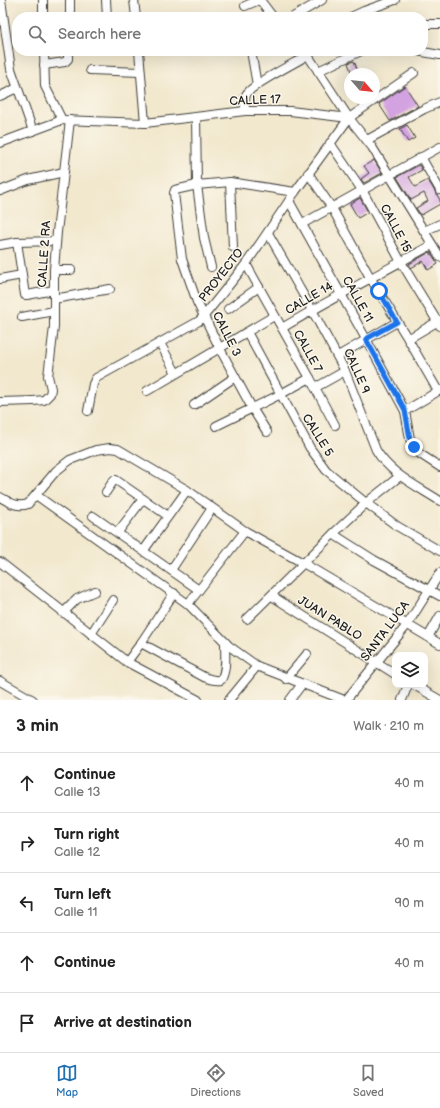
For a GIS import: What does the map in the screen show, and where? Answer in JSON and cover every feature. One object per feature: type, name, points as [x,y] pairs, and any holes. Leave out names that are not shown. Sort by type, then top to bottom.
[{"type":"street","points":[[1,0],[11,69],[33,131]]},
{"type":"street","points":[[43,0],[43,12]]},
{"type":"street","points":[[70,0],[70,12]]},
{"type":"street","points":[[106,0],[107,12]]},
{"type":"street","points":[[134,0],[135,12]]},
{"type":"street","points":[[245,6],[259,0],[269,12]]},
{"type":"street","points":[[302,12],[322,0]]},
{"type":"street","points":[[370,12],[395,0]]},
{"type":"street","points":[[428,24],[440,24]]},
{"type":"street","points":[[428,53],[440,55]]},
{"type":"street","points":[[44,56],[45,86],[66,120]]},
{"type":"street","points":[[44,65],[65,62],[68,59],[68,56]]},
{"type":"street","points":[[139,56],[145,123]]},
{"type":"street","points":[[253,56],[257,85]]},
{"type":"street","points":[[245,111],[246,95],[257,85],[302,56]]},
{"type":"street","points":[[309,56],[349,118],[367,140],[390,174],[440,257]]},
{"type":"street","points":[[318,72],[351,56]]},
{"type":"street","points":[[90,70],[140,72]]},
{"type":"street","name":"PROYECTO","points":[[88,411],[93,384],[96,378],[199,321],[204,316],[246,264],[308,173],[349,118],[414,73]]},
{"type":"street","points":[[0,96],[17,88]]},
{"type":"street","points":[[367,140],[440,102]]},
{"type":"street","name":"CALLE 17","points":[[2,140],[18,138],[33,131],[66,120],[145,123],[245,111],[290,111],[349,118]]},
{"type":"street","points":[[196,117],[197,185],[204,238],[211,267]]},
{"type":"street","name":"CALLE 2 RA","points":[[0,402],[28,402],[44,400],[50,394],[51,389],[48,376],[54,326],[54,270],[64,172],[66,120]]},
{"type":"street","name":"CALLE 15","points":[[330,143],[362,190],[400,262],[439,323]]},
{"type":"street","points":[[302,224],[440,147]]},
{"type":"street","points":[[421,158],[440,190]]},
{"type":"street","points":[[0,191],[28,180],[64,172]]},
{"type":"street","points":[[308,173],[332,208],[371,279],[439,390],[405,410]]},
{"type":"street","points":[[197,185],[230,182],[295,192]]},
{"type":"street","points":[[230,182],[233,247]]},
{"type":"street","name":"CALLE 3","points":[[197,185],[175,190],[174,192],[182,259],[198,302],[219,347],[252,408],[267,432]]},
{"type":"street","name":"CALLE 11","points":[[289,201],[405,410],[410,439],[414,447],[420,454],[440,467]]},
{"type":"street","points":[[424,231],[440,224]]},
{"type":"street","name":"CALLE 9","points":[[268,233],[338,356],[376,450],[382,459],[400,476],[440,501]]},
{"type":"street","points":[[0,245],[17,242],[56,241]]},
{"type":"street","points":[[17,242],[26,295],[110,289]]},
{"type":"street","name":"CALLE 14","points":[[282,328],[341,293],[371,279],[432,244]]},
{"type":"street","name":"CALLE 7","points":[[246,264],[335,425]]},
{"type":"street","points":[[54,270],[71,270]]},
{"type":"street","points":[[0,279],[22,274]]},
{"type":"street","points":[[228,309],[259,287]]},
{"type":"street","points":[[22,317],[54,311]]},
{"type":"street","name":"CALLE 14","points":[[147,390],[274,316]]},
{"type":"street","points":[[338,356],[397,322]]},
{"type":"street","points":[[408,339],[439,323]]},
{"type":"street","name":"CALLE 5","points":[[247,332],[310,448],[326,470],[397,526],[440,550]]},
{"type":"street","points":[[160,343],[176,373]]},
{"type":"street","points":[[314,386],[320,385],[345,371]]},
{"type":"street","points":[[194,405],[236,377]]},
{"type":"street","points":[[216,426],[310,378]]},
{"type":"street","points":[[0,497],[15,505],[28,504],[56,471],[70,460],[96,450],[110,448],[118,449],[149,466],[245,531],[303,563],[440,644]]},
{"type":"street","points":[[247,619],[366,503],[400,476]]},
{"type":"street","points":[[106,492],[115,480],[168,516]]},
{"type":"street","points":[[144,550],[186,490]]},
{"type":"street","points":[[36,495],[174,593],[188,604],[225,642],[257,666],[286,679],[345,700]]},
{"type":"street","points":[[118,532],[143,499]]},
{"type":"street","points":[[171,570],[212,508]]},
{"type":"street","points":[[93,516],[144,550],[199,590]]},
{"type":"street","points":[[188,604],[245,531]]},
{"type":"street","points":[[333,534],[374,560],[440,596]]},
{"type":"street","points":[[0,562],[127,662],[198,700]]},
{"type":"street","name":"SANTA LUCA","points":[[345,700],[407,625],[440,573]]},
{"type":"street","points":[[63,613],[77,599],[95,591]]},
{"type":"street","points":[[127,662],[142,643],[174,593]]},
{"type":"street","name":"JUAN PABLO","points":[[272,596],[392,672]]},
{"type":"street","points":[[91,634],[113,600]]},
{"type":"street","points":[[428,637],[440,616]]},
{"type":"street","points":[[142,643],[204,677],[219,681],[223,678],[225,642]]},
{"type":"street","points":[[286,679],[308,654]]},
{"type":"street","points":[[229,700],[257,666]]},
{"type":"street","points":[[0,681],[33,700]]},
{"type":"street","points":[[290,700],[302,684]]},
{"type":"street","points":[[402,700],[407,688]]},
{"type":"street","points":[[419,688],[440,700]]},
{"type":"building","points":[[354,61],[357,68],[350,68],[348,63]]},
{"type":"building","points":[[405,86],[418,106],[390,121],[379,104]]},
{"type":"building","points":[[407,125],[415,138],[408,142],[400,129]]},
{"type":"building","points":[[374,160],[382,173],[364,183],[361,179],[369,173],[364,166]]},
{"type":"building","points":[[419,165],[422,170],[409,177],[415,187],[428,180],[440,200],[440,204],[421,215],[416,208],[428,201],[424,193],[411,200],[397,177]]},
{"type":"building","points":[[360,198],[368,212],[358,218],[350,204]]},
{"type":"building","points":[[430,252],[438,264],[428,270],[423,261],[411,268],[409,264]]},
{"type":"route","points":[[379,291],[397,322],[366,339],[405,410],[410,439],[414,447]]}]
